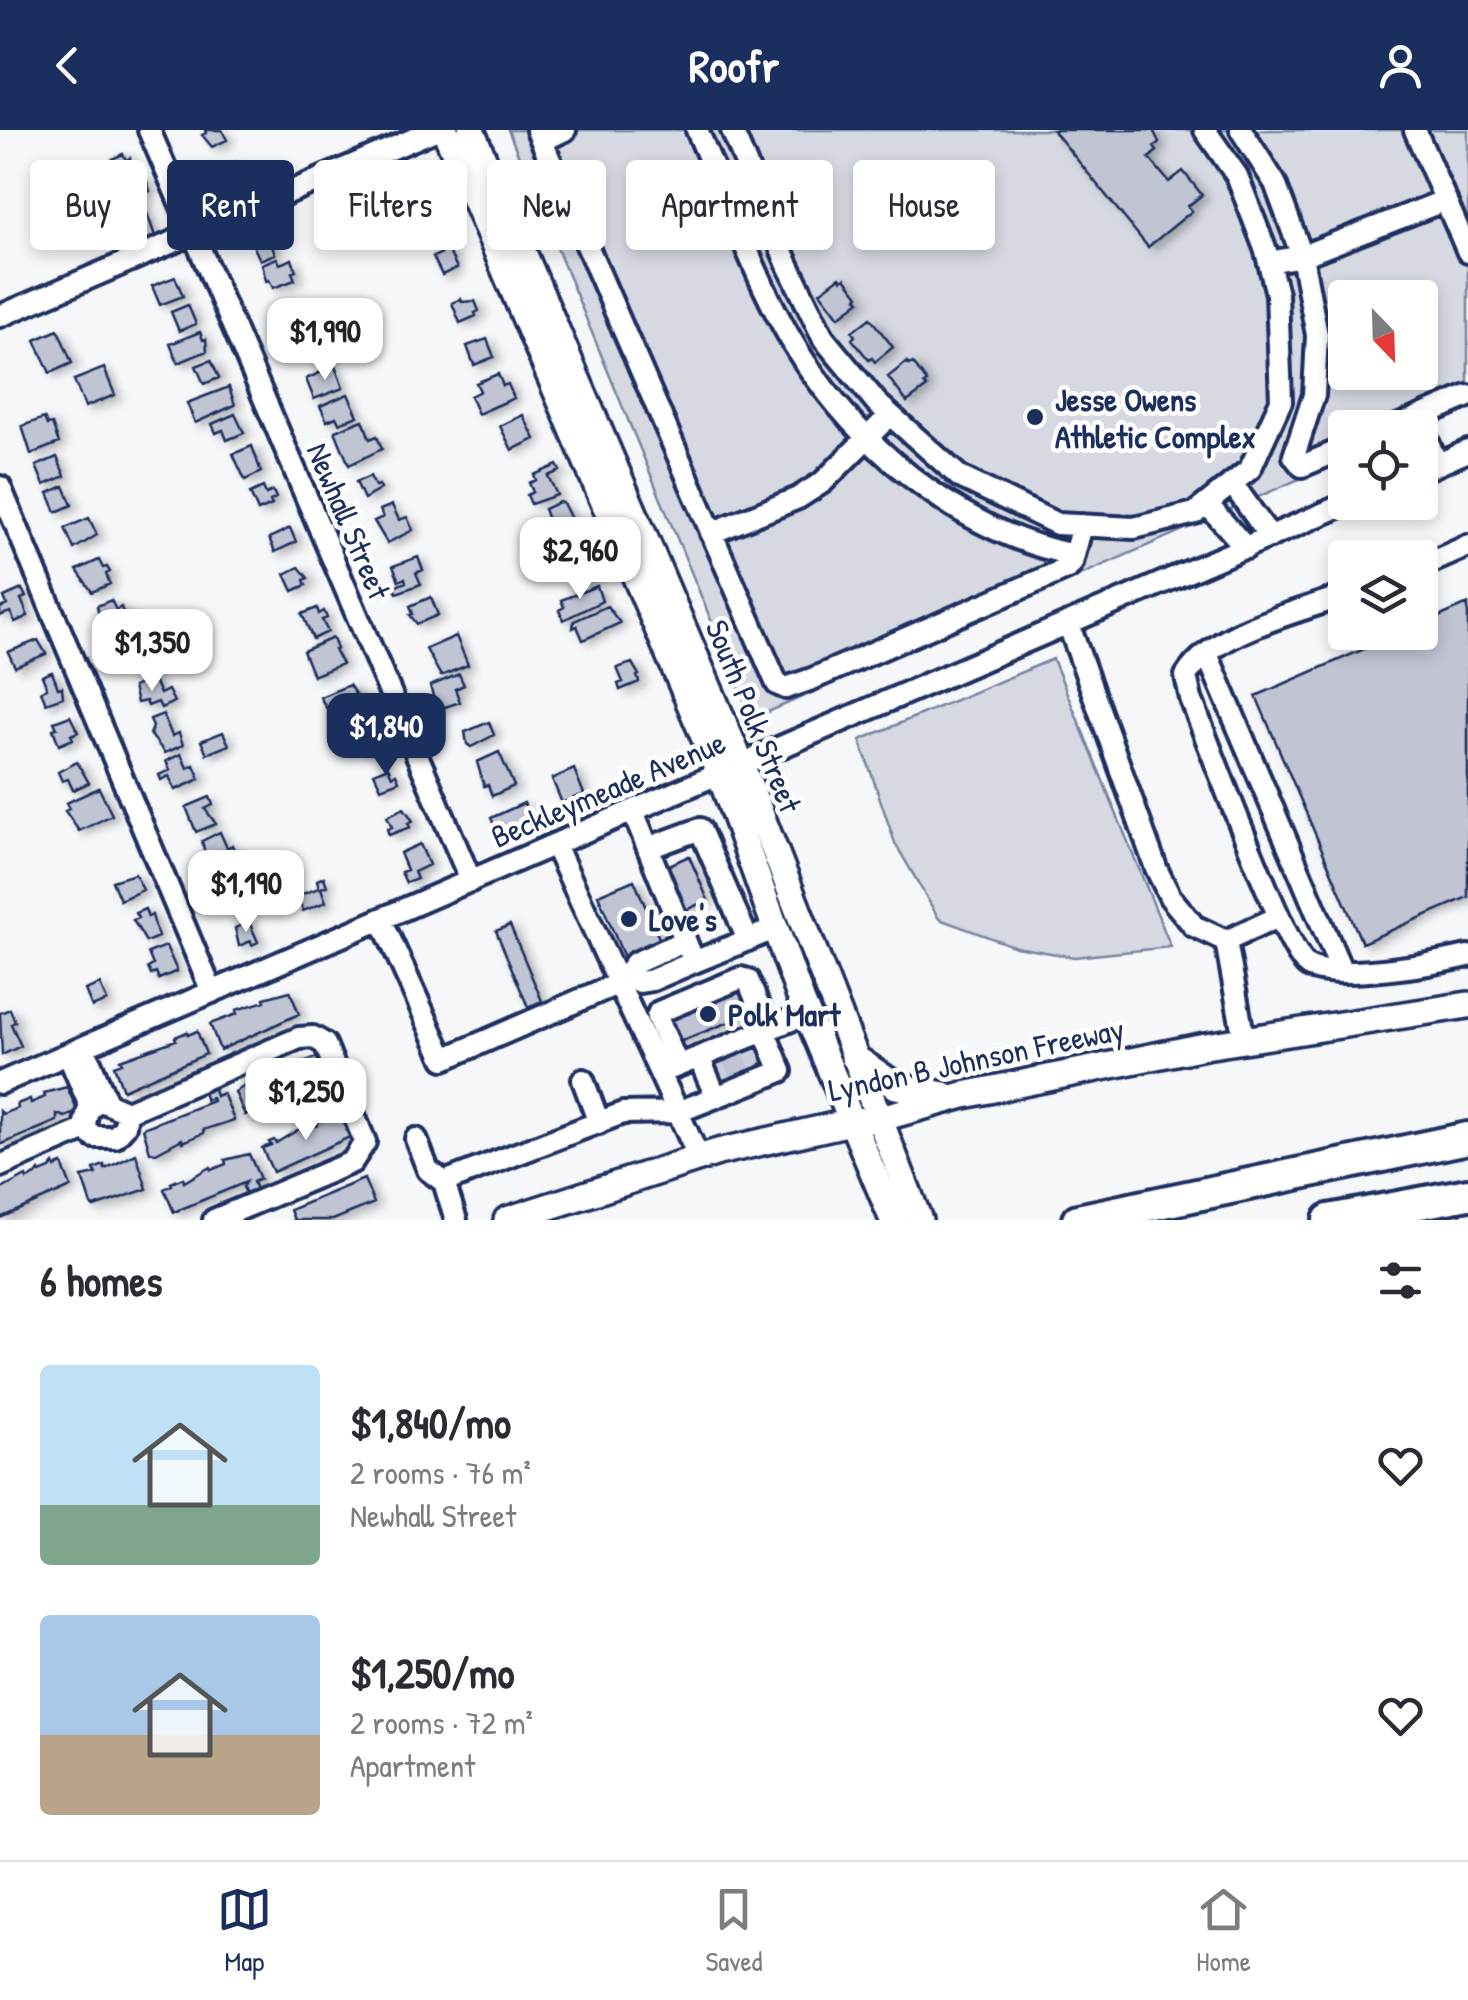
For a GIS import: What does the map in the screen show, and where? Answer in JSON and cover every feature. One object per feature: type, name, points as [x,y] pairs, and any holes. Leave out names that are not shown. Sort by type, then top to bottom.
[{"type":"highway","points":[[1275,1178],[1468,1117]]},
{"type":"highway","points":[[1078,1220],[1468,1138]]},
{"type":"highway","points":[[1329,1220],[1468,1194]]},
{"type":"main road","name":"South Polk Street","points":[[445,130],[584,425]]},
{"type":"main road","name":"South Polk Street","points":[[471,130],[584,425],[854,1057],[878,1119],[903,1213]]},
{"type":"main road","name":"South Polk Street","points":[[730,769],[774,929],[806,1014],[851,1122],[903,1213]]},
{"type":"main road","name":"Lyndon B Johnson Freeway","points":[[507,1220],[699,1158],[964,1096],[1244,1040],[1468,1005]]},
{"type":"main road","points":[[854,1057],[896,1086],[964,1096]]},
{"type":"street","name":"Newhall Street","points":[[149,130],[167,173]]},
{"type":"street","points":[[294,191],[435,130]]},
{"type":"street","points":[[565,130],[540,135],[777,684],[786,688],[1068,568],[1082,526]]},
{"type":"street","points":[[697,130],[778,314],[812,371],[868,438],[932,492],[994,530],[1042,549],[1074,555]]},
{"type":"street","points":[[732,130],[824,339],[890,415],[960,477],[1057,524],[1134,528],[1194,513],[1250,469],[1281,400],[1277,294],[1269,262],[1237,176],[1205,130]]},
{"type":"street","points":[[1241,130],[1275,184],[1302,256],[1317,335],[1314,394],[1294,456],[1302,466],[1328,455]]},
{"type":"street","points":[[1415,130],[1468,252]]},
{"type":"street","points":[[1269,262],[1302,256],[1446,200]]},
{"type":"street","points":[[0,316],[167,245]]},
{"type":"street","name":"Newhall Street","points":[[200,250],[470,881]]},
{"type":"street","points":[[1435,410],[1468,396]]},
{"type":"street","points":[[712,533],[798,498],[823,482],[890,415]]},
{"type":"street","points":[[1438,464],[1468,451]]},
{"type":"street","points":[[1232,483],[1270,538]]},
{"type":"street","points":[[0,487],[212,992]]},
{"type":"street","points":[[1207,504],[1246,548]]},
{"type":"street","name":"Beckleymeade Avenue","points":[[0,1083],[1328,512]]},
{"type":"street","points":[[1438,558],[1468,546]]},
{"type":"street","points":[[1328,600],[1232,636],[1196,661],[1186,676],[1191,699],[1278,916],[1303,964],[1326,973],[1436,964],[1468,956]]},
{"type":"street","points":[[1068,624],[1156,868],[1170,896],[1194,926],[1226,941]]},
{"type":"street","points":[[1207,654],[1342,972]]},
{"type":"street","points":[[633,811],[694,962]]},
{"type":"street","points":[[648,848],[700,830],[748,940]]},
{"type":"street","points":[[555,844],[619,983],[669,1069]]},
{"type":"street","points":[[1226,941],[1278,916]]},
{"type":"street","points":[[381,919],[444,1059],[619,983]]},
{"type":"street","points":[[685,941],[635,963],[632,976],[640,982],[652,980],[774,929]]},
{"type":"street","points":[[1226,941],[1244,1040]]},
{"type":"street","points":[[699,1158],[678,1112],[659,1012],[741,978],[748,980],[734,1046],[741,1083]]},
{"type":"street","points":[[669,1069],[806,1014]]},
{"type":"street","points":[[99,1105],[127,1112],[299,1038],[313,1037],[324,1044],[365,1142],[362,1151],[352,1162],[214,1220]]},
{"type":"street","points":[[444,1182],[623,1113],[678,1112],[741,1083],[781,1071],[734,1046]]},
{"type":"street","points":[[76,1051],[99,1105]]},
{"type":"street","points":[[583,1080],[600,1123]]},
{"type":"street","points":[[86,1129],[85,1119],[99,1105]]},
{"type":"street","points":[[86,1129],[101,1139],[115,1137],[125,1126],[127,1112]]},
{"type":"street","points":[[0,1166],[86,1129]]},
{"type":"street","points":[[416,1138],[428,1170],[444,1182],[456,1220]]},
{"type":"shaded area","name":"Jesse Owens Athletic Complex","points":[[508,130],[1468,130],[1468,406],[1438,419],[1438,410],[1328,410],[1328,466],[752,719],[558,250],[606,250],[606,160],[520,160]]},
{"type":"shaded area","points":[[1053,659],[1171,947],[1074,957],[1016,947],[939,919],[895,843],[860,740]]},
{"type":"building","points":[[205,130],[222,130],[227,140],[212,147],[202,135]]},
{"type":"building","points":[[1053,130],[1153,130],[1159,142],[1154,147],[1157,151],[1149,158],[1169,182],[1183,171],[1202,195],[1188,206],[1192,211],[1148,247]]},
{"type":"building","points":[[147,213],[155,236],[147,240]]},
{"type":"building","points":[[255,250],[273,250],[275,254],[260,260]]},
{"type":"building","points":[[448,250],[457,268],[442,275],[433,257]]},
{"type":"building","points":[[277,258],[280,264],[292,259],[295,280],[273,288],[266,281],[262,264]]},
{"type":"building","points":[[175,277],[183,296],[160,305],[152,286]]},
{"type":"building","points":[[840,277],[845,278],[860,301],[839,317],[820,292]]},
{"type":"building","points":[[461,299],[475,301],[479,311],[460,323],[452,303]]},
{"type":"building","points":[[188,305],[196,324],[179,331],[171,312]]},
{"type":"building","points":[[870,318],[893,347],[875,362],[852,339],[852,332]]},
{"type":"building","points":[[58,330],[72,363],[50,373],[35,340]]},
{"type":"building","points":[[200,332],[206,339],[207,351],[178,363],[170,344]]},
{"type":"building","points":[[487,339],[494,357],[474,365],[467,346]]},
{"type":"building","points":[[211,360],[219,378],[204,384],[196,366]]},
{"type":"building","points":[[907,362],[913,363],[927,387],[907,402],[888,377]]},
{"type":"building","points":[[335,366],[343,388],[314,399],[306,379]]},
{"type":"building","points":[[104,368],[115,395],[85,407],[74,380]]},
{"type":"building","points":[[498,374],[514,398],[478,414],[470,396],[480,391],[476,383]]},
{"type":"building","points":[[229,387],[235,405],[195,423],[187,403]]},
{"type":"building","points":[[348,394],[358,416],[339,423],[336,417],[327,421],[320,406]]},
{"type":"building","points":[[235,414],[244,433],[227,440],[223,430],[216,433],[212,424]]},
{"type":"building","points":[[523,415],[535,439],[512,450],[500,426]]},
{"type":"building","points":[[44,418],[47,425],[52,424],[59,443],[31,454],[22,426]]},
{"type":"building","points":[[363,420],[370,439],[377,436],[382,449],[349,465],[335,431]]},
{"type":"building","points":[[252,446],[261,472],[245,480],[233,454]]},
{"type":"building","points":[[57,457],[65,476],[44,485],[36,466]]},
{"type":"building","points":[[557,465],[560,471],[548,476],[557,495],[531,504],[527,495],[533,492],[529,483],[536,480],[534,475]]},
{"type":"building","points":[[370,476],[381,489],[364,499],[356,482]]},
{"type":"building","points":[[64,486],[72,505],[56,512],[48,493]]},
{"type":"building","points":[[263,487],[266,494],[273,491],[276,498],[270,501],[272,505],[258,511],[250,493]]},
{"type":"building","points":[[559,502],[570,517],[551,528],[544,509]]},
{"type":"building","points":[[392,505],[399,520],[407,517],[413,530],[387,543],[374,521],[383,517],[380,510]]},
{"type":"building","points":[[89,518],[97,535],[74,549],[65,528]]},
{"type":"building","points":[[290,528],[296,542],[275,552],[269,538]]},
{"type":"building","points":[[573,530],[581,548],[565,555],[557,537]]},
{"type":"building","points":[[418,557],[423,570],[416,573],[421,584],[397,593],[394,587],[406,582],[405,578],[399,581],[393,566]]},
{"type":"building","points":[[584,557],[588,564],[592,562],[593,575],[578,582],[570,564]]},
{"type":"building","points":[[99,560],[110,572],[106,574],[110,584],[92,592],[77,570]]},
{"type":"building","points":[[299,567],[308,578],[304,580],[306,585],[293,591],[285,574]]},
{"type":"building","points":[[597,586],[602,601],[563,620],[561,600]]},
{"type":"building","points":[[22,589],[26,597],[21,599],[28,616],[15,622],[10,612],[0,616],[0,608],[7,605],[4,597]]},
{"type":"building","points":[[431,597],[438,615],[417,624],[410,615],[410,606]]},
{"type":"building","points":[[111,600],[124,615],[101,623],[97,606]]},
{"type":"building","points":[[1468,604],[1468,897],[1362,943],[1256,696],[1362,650],[1438,650],[1438,617]]},
{"type":"building","points":[[607,606],[620,623],[583,640],[577,626],[573,628],[574,621]]},
{"type":"building","points":[[317,608],[319,614],[324,611],[327,618],[322,620],[328,632],[313,639],[302,614]]},
{"type":"building","points":[[456,636],[468,665],[441,676],[426,649]]},
{"type":"building","points":[[333,638],[342,664],[313,676],[303,651]]},
{"type":"building","points":[[38,640],[46,654],[15,667],[8,652]]},
{"type":"building","points":[[131,640],[141,663],[122,671],[116,646]]},
{"type":"building","points":[[632,663],[639,682],[620,690],[618,684],[623,682],[617,668]]},
{"type":"building","points":[[52,672],[58,688],[62,687],[63,697],[46,703],[41,691],[47,688],[42,676]]},
{"type":"building","points":[[459,674],[464,685],[455,689],[460,702],[436,706],[430,686]]},
{"type":"building","points":[[153,678],[160,694],[168,690],[174,702],[161,708],[158,702],[148,706],[146,701],[137,703],[133,687]]},
{"type":"building","points":[[349,685],[358,698],[357,705],[331,716],[320,697]]},
{"type":"building","points":[[163,714],[172,736],[179,733],[183,745],[165,753],[150,734],[150,719]]},
{"type":"building","points":[[70,716],[78,732],[59,745],[54,722]]},
{"type":"building","points":[[489,722],[494,735],[471,747],[467,744],[465,732]]},
{"type":"building","points":[[373,726],[376,743],[361,749],[355,733]]},
{"type":"building","points":[[223,732],[229,745],[207,754],[201,741]]},
{"type":"building","points":[[499,752],[514,786],[492,796],[488,785],[484,786],[477,762]]},
{"type":"building","points":[[181,754],[187,768],[194,765],[200,779],[175,790],[169,776],[161,780],[159,775],[170,770],[166,761]]},
{"type":"building","points":[[77,762],[89,783],[73,790],[68,779],[62,781],[58,772]]},
{"type":"building","points":[[388,767],[399,781],[381,788],[374,773]]},
{"type":"building","points":[[574,769],[584,794],[562,803],[552,779]]},
{"type":"building","points":[[99,788],[112,815],[79,831],[65,811],[69,809],[66,803]]},
{"type":"building","points":[[210,797],[213,805],[205,809],[216,824],[196,832],[186,807]]},
{"type":"building","points":[[524,803],[531,819],[498,834],[491,818]]},
{"type":"building","points":[[404,808],[413,821],[408,823],[410,827],[389,835],[387,829],[392,827],[387,816]]},
{"type":"building","points":[[220,832],[239,861],[216,871],[206,858],[202,841]]},
{"type":"building","points":[[420,844],[429,865],[414,872],[417,879],[406,883],[401,872],[407,870],[400,853]]},
{"type":"building","name":"Love's","points":[[689,856],[708,900],[686,910],[667,866]]},
{"type":"building","points":[[135,874],[143,890],[120,900],[112,881]]},
{"type":"building","points":[[324,877],[327,886],[321,888],[326,902],[303,911],[297,896],[319,888],[317,880]]},
{"type":"building","name":"Love's","points":[[634,880],[661,943],[625,960],[598,895]]},
{"type":"building","points":[[145,909],[148,917],[152,915],[158,937],[146,942],[133,920],[138,918],[135,913]]},
{"type":"building","points":[[249,922],[258,942],[239,946],[235,928]]},
{"type":"building","points":[[510,925],[542,1001],[528,1007],[496,931]]},
{"type":"building","points":[[166,946],[177,971],[159,979],[148,968],[153,965],[148,953]]},
{"type":"building","points":[[100,984],[107,1001],[92,1007],[85,990]]},
{"type":"building","name":"Polk Mart","points":[[743,984],[754,1012],[674,1044],[663,1016]]},
{"type":"building","points":[[290,991],[299,1014],[220,1050],[210,1024],[265,1001],[264,998]]},
{"type":"building","points":[[10,1009],[15,1022],[11,1024],[21,1046],[2,1055],[0,1013]]},
{"type":"building","points":[[197,1031],[206,1054],[123,1090],[114,1066],[122,1063],[120,1060]]},
{"type":"building","points":[[754,1043],[763,1068],[717,1086],[708,1062]]},
{"type":"building","points":[[317,1057],[327,1081],[245,1115],[235,1092],[257,1082],[256,1079]]},
{"type":"building","points":[[213,1086],[216,1096],[223,1093],[234,1120],[156,1153],[150,1152],[143,1128],[213,1101],[206,1100],[202,1091]]},
{"type":"building","points":[[67,1087],[78,1112],[65,1117],[57,1114],[57,1121],[0,1145],[0,1111],[3,1114],[18,1108],[17,1104],[30,1099],[31,1103],[45,1097],[44,1093]]},
{"type":"building","points":[[340,1115],[350,1137],[273,1172],[262,1148],[271,1145],[269,1142],[276,1143],[301,1128],[303,1131],[317,1125],[316,1122]]},
{"type":"building","points":[[136,1154],[147,1189],[91,1205],[82,1177]]},
{"type":"building","points":[[249,1154],[260,1179],[253,1182],[257,1192],[247,1196],[243,1187],[246,1182],[174,1212],[164,1189],[171,1183],[183,1178],[184,1182],[210,1167],[211,1170],[226,1164],[225,1160]]},
{"type":"building","points":[[54,1164],[62,1164],[71,1187],[0,1218],[0,1190]]},
{"type":"building","points":[[364,1179],[374,1203],[333,1220],[294,1220],[290,1210]]},
{"type":"tunnel","points":[[751,1045],[761,1069]]},
{"type":"tunnel","points":[[712,1061],[722,1085]]},
{"type":"place","name":"Jesse Owens Athletic Complex","points":[[1035,417]]},
{"type":"place","name":"Love's","points":[[629,919]]},
{"type":"place","name":"Polk Mart","points":[[708,1014]]}]
